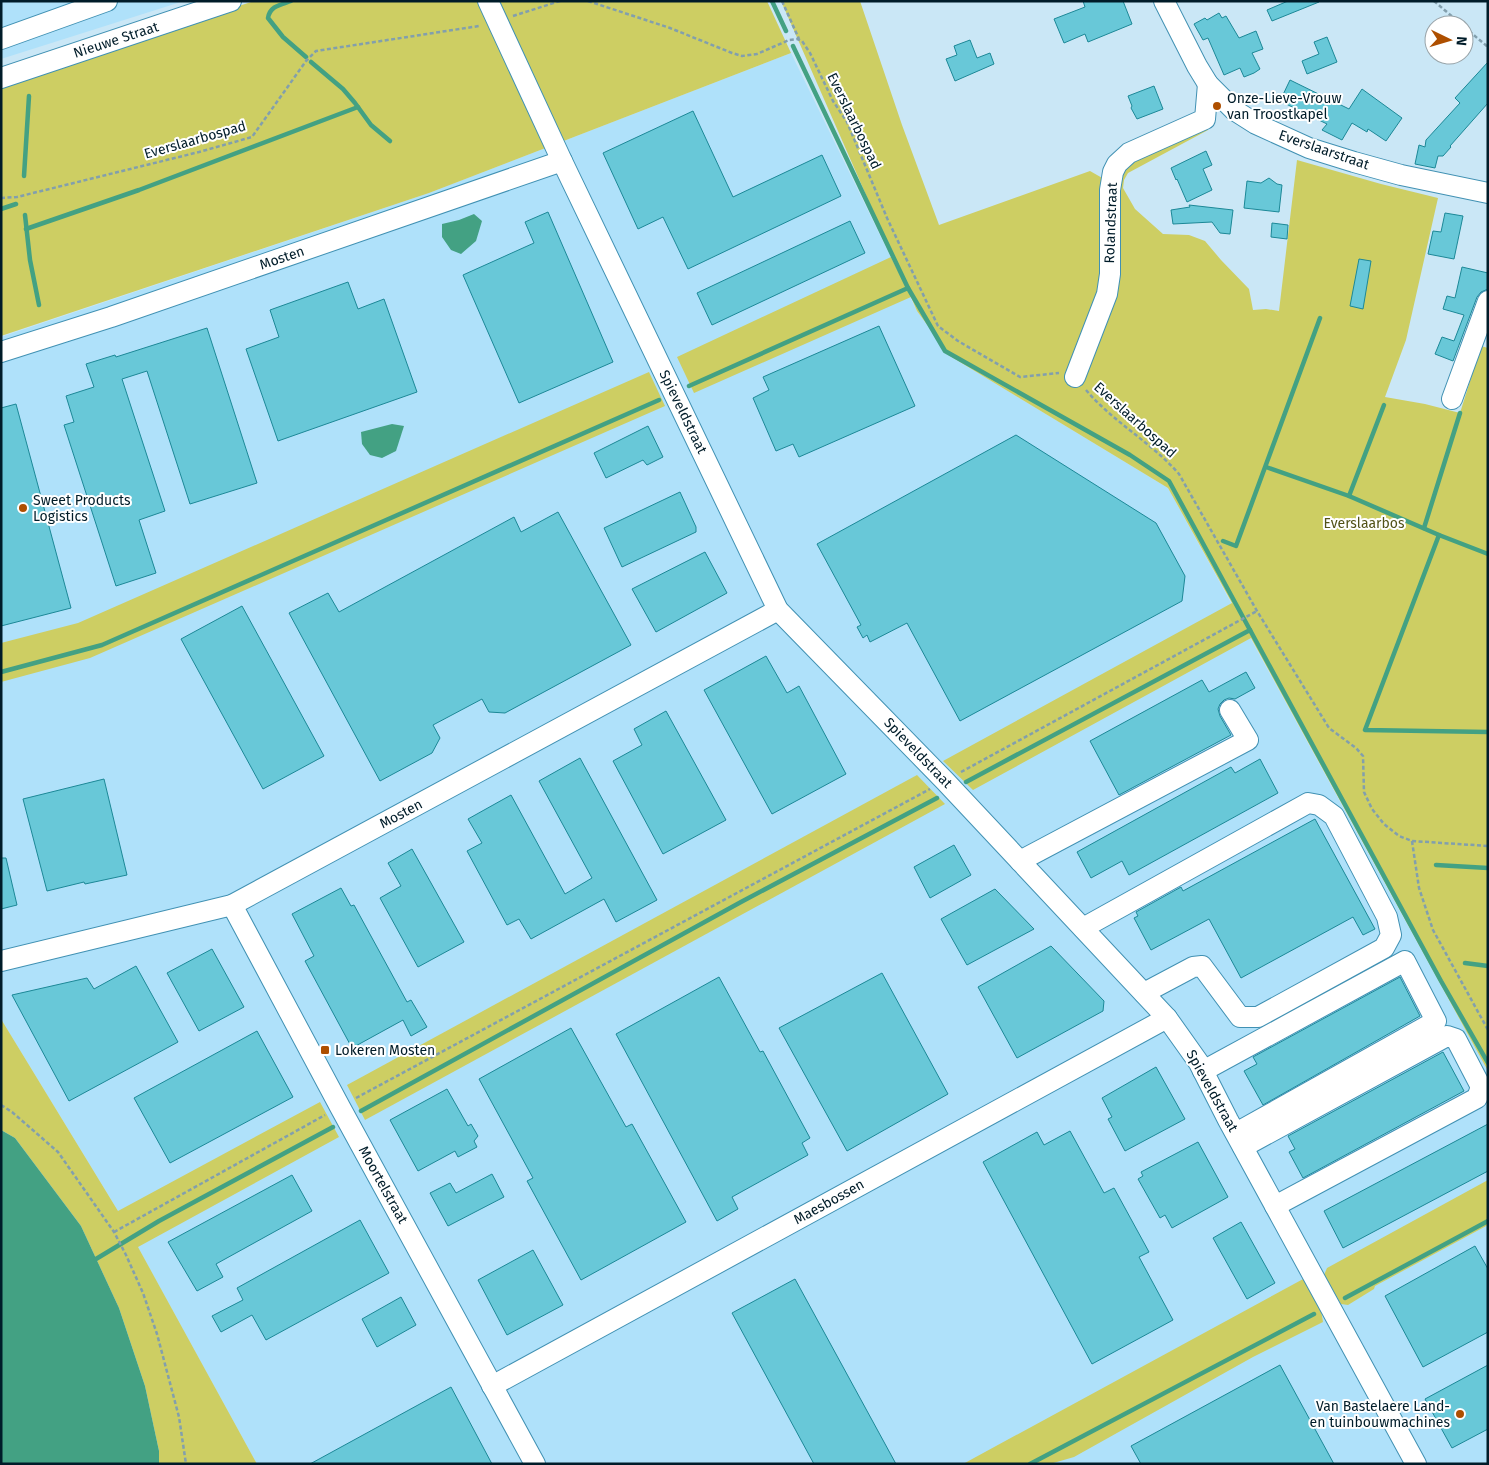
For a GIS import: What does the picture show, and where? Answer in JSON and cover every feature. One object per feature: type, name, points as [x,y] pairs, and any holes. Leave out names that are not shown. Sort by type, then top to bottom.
[{"type":"street","points":[[1,39],[107,1]]},
{"type":"street","name":"Nieuwe Straat","points":[[1,78],[231,1]]},
{"type":"street","name":"Spieveldstraat","points":[[488,1],[496,22],[562,161],[778,610],[945,781],[1166,1018],[1199,1063],[1416,1464]]},
{"type":"street","name":"Everslaarstraat","points":[[1164,1],[1196,66],[1208,84],[1234,110],[1256,124],[1309,148],[1401,175],[1488,193]]},
{"type":"street","points":[[1205,119],[1208,84]]},
{"type":"street","name":"Rolandstraat","points":[[1075,377],[1107,294],[1110,274],[1110,190],[1113,172],[1117,164],[1129,152],[1205,119],[1234,110]]},
{"type":"street","name":"Mosten","points":[[1,352],[112,317],[562,161]]},
{"type":"street","points":[[1452,399],[1488,301]]},
{"type":"street","name":"Mosten","points":[[1,962],[232,905],[778,610]]},
{"type":"street","points":[[1020,861],[1248,740],[1230,710]]},
{"type":"street","points":[[1083,928],[1308,803],[1319,805],[1334,816],[1387,917],[1391,935],[1384,948],[1258,1017],[1240,1017],[1202,966],[1193,967],[1144,993]]},
{"type":"street","name":"Moortelstraat","points":[[232,905],[534,1464]]},
{"type":"street","points":[[1203,1071],[1405,961],[1436,1021],[1239,1140]]},
{"type":"street","name":"Maesbossen","points":[[492,1386],[1166,1018]]},
{"type":"street","points":[[1239,1140],[1447,1036],[1456,1039],[1481,1087],[1477,1098],[1275,1206]]},
{"type":"path","name":"Everslaarbospad","points":[[1,198],[23,196],[252,137],[306,61],[316,51],[479,26],[560,1]]},
{"type":"path","points":[[588,1],[670,28],[732,54],[742,56],[756,54],[789,40],[799,40]]},
{"type":"path","name":"Everslaarbospad","points":[[782,1],[799,40],[802,41],[810,53],[833,101],[847,122],[887,218],[938,326],[958,341],[1020,377],[1068,372],[1075,377],[1095,401],[1162,455],[1179,474],[1257,611],[1329,728],[1356,748],[1363,756],[1364,792],[1372,808],[1384,824],[1398,836],[1412,841],[1488,846]]},
{"type":"path","points":[[1434,1],[1450,15]]},
{"type":"path","points":[[1474,35],[1488,47]]},
{"type":"path","points":[[114,1232],[340,1107],[1257,611]]},
{"type":"path","points":[[1412,841],[1419,888],[1434,930],[1488,1030]]},
{"type":"path","points":[[1,1105],[12,1112],[58,1152],[114,1232],[126,1255],[143,1293],[159,1342],[179,1417],[186,1464]]},
{"type":"shaded area","points":[[1,1],[184,1],[1,59]]},
{"type":"shaded area","points":[[791,53],[917,311],[950,356],[1168,488],[1488,1071],[1488,1464],[257,1464],[118,1211],[1,1019],[1,337],[429,193]]},
{"type":"shaded area","points":[[474,214],[482,221],[476,241],[461,254],[451,250],[442,237],[442,224]]},
{"type":"shaded area","points":[[392,424],[404,426],[396,451],[382,458],[370,455],[362,444],[361,432]]},
{"type":"shaded area","points":[[1,1130],[15,1138],[81,1226],[119,1308],[145,1386],[159,1451],[159,1464],[1,1464]]},
{"type":"green space","points":[[254,1],[767,1],[791,53],[429,193],[1,336],[1,85]]},
{"type":"green space","name":"Everslaarbos","points":[[781,1],[860,1],[902,125],[939,225],[1090,171],[1104,179],[1200,113],[1208,130],[1128,173],[1124,180],[1123,188],[1135,209],[1163,234],[1189,235],[1205,241],[1249,289],[1253,310],[1279,311],[1297,160],[1438,198],[1406,340],[1385,397],[1460,413],[1481,346],[1488,348],[1488,1071],[1251,638],[973,790],[943,761],[1232,603],[1168,488],[950,356],[917,311],[911,297],[694,393],[677,357],[891,257],[909,293]]},
{"type":"green space","points":[[649,372],[665,406],[90,658],[1,682],[1,643],[78,623]]},
{"type":"green space","points":[[917,775],[945,804],[365,1120],[347,1085]]},
{"type":"green space","points":[[1,1019],[118,1211],[320,1102],[339,1137],[138,1247],[257,1464],[159,1464],[159,1451],[145,1386],[119,1308],[81,1226],[15,1138],[1,1130]]},
{"type":"green space","points":[[1488,1180],[1488,1225],[1375,1286],[1374,1289],[1348,1305],[1341,1304],[1324,1275],[1327,1268]]},
{"type":"green space","points":[[1305,1278],[1320,1304],[1323,1322],[1253,1357],[1074,1457],[1050,1464],[963,1464]]},
{"type":"building","points":[[1083,1],[1123,1],[1132,24],[1088,42],[1085,34],[1064,43],[1054,19],[1085,7]]},
{"type":"building","points":[[1288,1],[1319,2],[1272,21],[1267,10]]},
{"type":"building","points":[[1219,13],[1222,18],[1226,16],[1239,38],[1256,31],[1263,49],[1252,53],[1260,69],[1254,73],[1244,77],[1240,68],[1224,75],[1208,38],[1203,40],[1194,24],[1205,18],[1207,20]]},
{"type":"building","points":[[1327,37],[1337,62],[1307,74],[1302,61],[1319,54],[1314,42]]},
{"type":"building","points":[[970,40],[977,58],[990,53],[994,64],[955,81],[946,59],[957,55],[954,46]]},
{"type":"building","points":[[1488,62],[1488,103],[1443,156],[1438,156],[1435,168],[1415,164],[1419,145],[1425,147],[1426,140],[1460,103],[1455,98]]},
{"type":"building","points":[[1290,80],[1349,109],[1362,89],[1402,118],[1386,141],[1368,129],[1367,132],[1352,123],[1342,140],[1322,130],[1327,124],[1280,101]]},
{"type":"building","points":[[1154,86],[1163,109],[1137,119],[1131,108],[1128,96]]},
{"type":"building","points":[[693,111],[733,197],[822,155],[841,196],[688,269],[663,217],[638,229],[603,153]]},
{"type":"building","points":[[1206,151],[1212,165],[1203,169],[1212,190],[1187,202],[1171,168]]},
{"type":"building","points":[[1269,178],[1282,185],[1279,212],[1244,208],[1247,181],[1261,183]]},
{"type":"building","points":[[1189,205],[1233,210],[1230,234],[1220,233],[1212,222],[1173,224],[1171,210],[1190,207]]},
{"type":"building","points":[[548,212],[613,362],[519,403],[463,275],[534,243],[525,222]]},
{"type":"building","points":[[1445,213],[1463,216],[1454,259],[1428,254],[1433,231],[1441,232]]},
{"type":"building","points":[[850,221],[865,253],[712,325],[697,293]]},
{"type":"building","points":[[1272,223],[1288,225],[1287,239],[1271,237]]},
{"type":"building","points":[[1359,259],[1371,261],[1363,309],[1350,306]]},
{"type":"building","points":[[1462,267],[1488,273],[1488,289],[1481,292],[1477,297],[1453,361],[1435,354],[1442,337],[1454,341],[1464,315],[1443,309],[1447,296],[1455,298]]},
{"type":"building","points":[[348,282],[358,309],[384,299],[417,392],[278,441],[246,349],[279,337],[270,310]]},
{"type":"building","points":[[879,326],[915,406],[799,457],[793,444],[776,451],[753,398],[769,390],[763,377]]},
{"type":"building","points":[[207,328],[257,483],[190,504],[147,371],[122,379],[165,511],[139,520],[156,573],[116,586],[64,425],[74,422],[66,396],[94,387],[86,364],[115,355],[116,357]]},
{"type":"building","name":"Sweet Products Logistics","points":[[16,404],[71,608],[1,626],[1,408]]},
{"type":"building","points":[[648,426],[663,457],[647,465],[643,460],[606,478],[594,453]]},
{"type":"building","points":[[1016,435],[1156,523],[1185,576],[1182,601],[960,721],[907,623],[870,642],[867,635],[863,638],[857,627],[861,625],[817,544]]},
{"type":"building","points":[[680,492],[696,527],[696,532],[622,567],[604,528]]},
{"type":"building","points":[[558,512],[631,645],[505,713],[489,712],[482,699],[433,725],[440,738],[432,753],[380,781],[289,613],[328,593],[339,612],[514,517],[521,532]]},
{"type":"building","points":[[705,552],[727,593],[656,632],[632,589]]},
{"type":"building","points":[[242,606],[324,756],[263,789],[181,639]]},
{"type":"building","points":[[766,656],[787,693],[799,686],[846,774],[772,814],[704,690]]},
{"type":"building","points":[[1246,672],[1255,688],[1235,699],[1229,698],[1224,700],[1218,709],[1231,735],[1119,795],[1090,741],[1202,680],[1209,692]]},
{"type":"building","points":[[666,711],[726,820],[663,854],[613,761],[642,745],[634,729]]},
{"type":"building","points":[[580,758],[657,900],[616,922],[604,899],[531,939],[519,919],[507,925],[467,851],[482,843],[468,819],[511,795],[565,894],[592,878],[539,781]]},
{"type":"building","points":[[1260,759],[1278,793],[1129,875],[1122,861],[1091,878],[1077,852],[1231,767],[1235,773]]},
{"type":"building","points":[[104,779],[127,875],[85,884],[84,882],[47,891],[23,799]]},
{"type":"building","points":[[1315,819],[1375,929],[1363,935],[1353,917],[1241,978],[1209,919],[1151,950],[1134,918],[1138,916],[1136,912],[1181,887],[1183,891]]},
{"type":"building","points":[[954,845],[971,875],[930,898],[914,867]]},
{"type":"building","points":[[412,849],[464,942],[418,967],[380,898],[401,886],[388,863]]},
{"type":"building","points":[[1,858],[6,858],[17,905],[1,909]]},
{"type":"building","points":[[341,888],[351,906],[354,905],[407,1002],[411,1000],[427,1027],[411,1036],[403,1020],[352,1048],[305,961],[314,956],[292,914]]},
{"type":"building","points":[[995,889],[1034,929],[967,965],[941,919]]},
{"type":"building","points":[[1051,946],[1104,1001],[1103,1011],[1017,1058],[978,987]]},
{"type":"building","points":[[212,949],[244,1007],[199,1031],[167,973]]},
{"type":"building","points":[[136,966],[178,1042],[69,1101],[12,995],[87,978],[94,989]]},
{"type":"building","points":[[882,973],[948,1094],[847,1151],[779,1028]]},
{"type":"building","points":[[719,977],[760,1052],[763,1051],[810,1138],[802,1143],[808,1155],[732,1197],[738,1209],[717,1221],[616,1034]]},
{"type":"building","points":[[1400,977],[1420,1016],[1263,1105],[1244,1071],[1257,1064],[1253,1057]]},
{"type":"building","points":[[571,1028],[626,1127],[632,1124],[686,1222],[581,1280],[527,1181],[533,1178],[479,1079]]},
{"type":"building","points":[[257,1031],[293,1097],[170,1163],[134,1098]]},
{"type":"building","points":[[1443,1052],[1464,1091],[1303,1178],[1289,1152],[1295,1149],[1288,1136]]},
{"type":"building","points":[[1156,1067],[1185,1119],[1125,1151],[1108,1119],[1112,1117],[1102,1098]]},
{"type":"building","points":[[447,1089],[468,1126],[471,1124],[478,1136],[474,1141],[477,1147],[458,1157],[455,1151],[418,1171],[390,1120]]},
{"type":"building","points":[[1488,1124],[1488,1171],[1343,1248],[1324,1211]]},
{"type":"building","points":[[1070,1131],[1104,1193],[1114,1188],[1149,1252],[1139,1257],[1173,1320],[1092,1364],[983,1162],[1037,1132],[1044,1145]]},
{"type":"building","points":[[1198,1142],[1228,1197],[1172,1228],[1165,1215],[1160,1218],[1138,1179],[1143,1176],[1141,1172]]},
{"type":"building","points":[[492,1174],[504,1197],[448,1226],[430,1193],[450,1183],[456,1193]]},
{"type":"building","points":[[292,1175],[312,1211],[216,1264],[223,1277],[197,1291],[168,1242]]},
{"type":"building","points":[[360,1220],[389,1273],[266,1340],[252,1315],[221,1332],[212,1316],[243,1300],[237,1288]]},
{"type":"building","points":[[1241,1222],[1275,1283],[1247,1299],[1213,1238]]},
{"type":"building","points":[[1475,1246],[1488,1269],[1488,1332],[1423,1367],[1385,1296]]},
{"type":"building","points":[[533,1250],[563,1305],[507,1335],[478,1280]]},
{"type":"building","points":[[795,1279],[896,1464],[814,1464],[732,1313]]},
{"type":"building","points":[[401,1297],[416,1325],[377,1347],[362,1319]]},
{"type":"building","points":[[1280,1365],[1334,1464],[1141,1464],[1131,1446]]},
{"type":"building","name":"Van Bastelaere Land- en tuinbouwmachines","points":[[1488,1365],[1488,1429],[1452,1448],[1425,1399]]},
{"type":"building","points":[[451,1387],[492,1464],[310,1464]]},
{"type":"waterway","points":[[291,1],[273,8],[268,18],[283,37],[306,57]]},
{"type":"waterway","points":[[772,1],[786,31]]},
{"type":"waterway","points":[[793,46],[908,288]]},
{"type":"waterway","points":[[311,62],[343,89],[371,125],[390,141]]},
{"type":"waterway","points":[[24,176],[29,96]]},
{"type":"waterway","points":[[26,229],[139,190],[358,107]]},
{"type":"waterway","points":[[1,209],[16,204]]},
{"type":"waterway","points":[[25,215],[30,260],[39,305]]},
{"type":"waterway","points":[[689,386],[908,288],[945,351],[1130,455],[1169,481],[1250,630]]},
{"type":"waterway","points":[[1223,541],[1236,546],[1320,318]]},
{"type":"waterway","points":[[1,672],[102,645],[659,400]]},
{"type":"waterway","points":[[1349,496],[1384,405]]},
{"type":"waterway","points":[[1424,528],[1460,413]]},
{"type":"waterway","points":[[1266,467],[1349,496],[1488,554]]},
{"type":"waterway","points":[[1439,535],[1365,730],[1488,732]]},
{"type":"waterway","points":[[966,782],[1250,630],[1441,981],[1488,1063]]},
{"type":"waterway","points":[[361,1111],[741,902],[937,798]]},
{"type":"waterway","points":[[1436,865],[1488,868]]},
{"type":"waterway","points":[[1465,963],[1488,966]]},
{"type":"waterway","points":[[96,1259],[159,1221],[333,1127]]},
{"type":"waterway","points":[[1345,1298],[1488,1221]]},
{"type":"waterway","points":[[1030,1464],[1314,1314]]},
{"type":"place","name":"Onze-Lieve-Vrouw van Troostkapel","points":[[1217,106]]},
{"type":"place","name":"Sweet Products Logistics","points":[[23,508]]},
{"type":"place","name":"Lokeren Mosten","points":[[325,1050]]},
{"type":"place","name":"Van Bastelaere Land- en tuinbouwmachines","points":[[1460,1414]]}]
